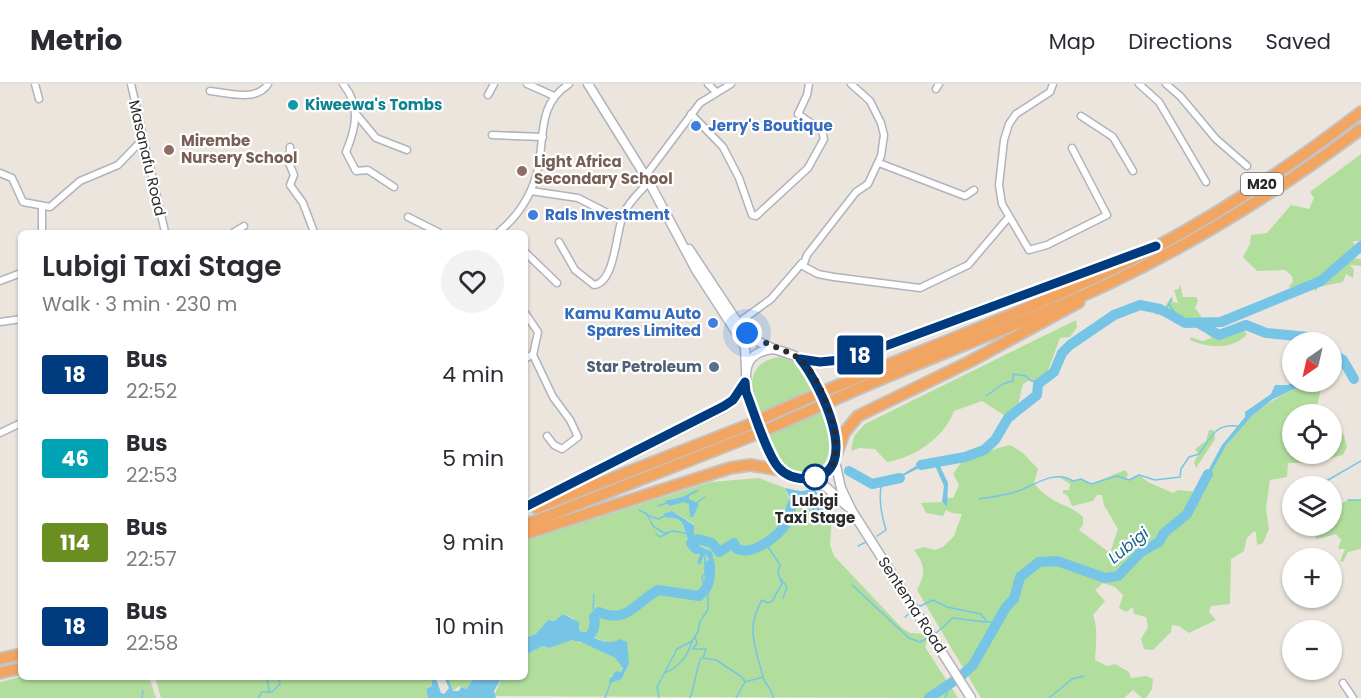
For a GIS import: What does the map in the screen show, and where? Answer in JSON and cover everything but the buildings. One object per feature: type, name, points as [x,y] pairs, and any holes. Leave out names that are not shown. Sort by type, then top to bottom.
[{"type":"highway","name":"M20","points":[[808,405],[839,385],[1099,275],[1156,246],[1297,161],[1361,111]]},
{"type":"highway","name":"M20","points":[[528,524],[808,405],[842,396],[1104,285],[1164,256],[1276,189],[1361,129]]},
{"type":"highway","points":[[800,359],[820,362],[850,359],[1156,246]]},
{"type":"highway","points":[[836,457],[844,433],[858,416],[971,361],[1164,256]]},
{"type":"highway","points":[[528,505],[724,406],[733,400],[745,378]]},
{"type":"highway","name":"M20","points":[[528,511],[748,431]]},
{"type":"highway","points":[[528,533],[730,468],[750,465],[781,470]]},
{"type":"highway","points":[[0,659],[18,655]]},
{"type":"highway","points":[[0,673],[18,669]]},
{"type":"main road","points":[[588,84],[648,178],[696,270],[744,347],[746,392],[773,459],[781,470]]},
{"type":"main road","points":[[686,247],[691,250],[738,323],[753,338],[800,359]]},
{"type":"main road","points":[[745,378],[752,360],[759,353],[774,349]]},
{"type":"main road","name":"Sentema Road","points":[[800,359],[814,380],[832,423],[841,488],[852,511],[971,698]]},
{"type":"main road","points":[[805,479],[821,475],[836,457]]},
{"type":"main road","name":"Sentema Road","points":[[781,470],[826,487],[852,511]]},
{"type":"street","points":[[35,84],[39,99]]},
{"type":"street","name":"Masanafu Road","points":[[130,84],[164,230]]},
{"type":"street","points":[[210,92],[254,94],[263,91],[268,84]]},
{"type":"street","points":[[343,84],[353,100],[356,114],[355,129],[346,152],[356,171],[368,170],[394,187]]},
{"type":"street","points":[[488,95],[494,84]]},
{"type":"street","points":[[527,84],[554,96]]},
{"type":"street","points":[[503,230],[519,212],[531,191],[538,169],[548,107],[554,96],[569,84]]},
{"type":"street","points":[[708,84],[716,92]]},
{"type":"street","points":[[559,242],[577,273],[597,286],[608,273],[621,220],[632,200],[691,114],[716,92],[730,84]]},
{"type":"street","points":[[691,114],[723,147],[739,178],[752,215],[756,216],[808,168],[824,139],[822,130],[798,114],[807,95],[809,84]]},
{"type":"street","points":[[738,323],[771,299],[802,263],[856,192],[868,184],[879,163],[884,143],[881,123],[870,101],[851,84]]},
{"type":"street","points":[[1053,84],[1050,92],[1016,114],[1006,132],[999,188],[1008,218],[1027,248],[1032,251],[1106,217],[1107,213],[1072,148]]},
{"type":"street","points":[[1139,84],[1159,102],[1206,182]]},
{"type":"street","points":[[1166,84],[1180,96],[1216,139],[1247,166]]},
{"type":"street","points":[[356,114],[376,138],[407,150]]},
{"type":"street","points":[[1081,116],[1113,137],[1133,171]]},
{"type":"street","points":[[492,135],[543,137]]},
{"type":"street","points":[[0,173],[12,178],[23,202],[42,207],[55,205],[80,181],[118,165],[142,140]]},
{"type":"street","points":[[290,147],[289,163],[294,175],[290,184],[303,203],[313,230]]},
{"type":"street","points":[[879,163],[926,179],[956,195],[965,196],[974,190]]},
{"type":"street","points":[[531,191],[578,198],[621,220]]},
{"type":"street","points":[[42,207],[42,230]]},
{"type":"street","points":[[408,217],[434,230]]},
{"type":"street","points":[[802,263],[818,274],[920,288],[968,265],[1008,218]]},
{"type":"street","points":[[237,230],[244,226]]},
{"type":"street","points":[[528,255],[557,283]]},
{"type":"street","points":[[2,278],[18,274]]},
{"type":"street","points":[[528,317],[538,330],[533,354],[553,397],[570,420],[578,437],[562,449],[554,445],[547,436]]},
{"type":"street","points":[[0,322],[18,320]]},
{"type":"street","points":[[528,357],[533,354]]},
{"type":"street","points":[[0,433],[18,424]]},
{"type":"street","points":[[1343,683],[1353,698]]},
{"type":"green space","points":[[1361,154],[1361,241],[1353,241],[1355,246],[1361,248],[1361,252],[1355,249],[1352,251],[1352,258],[1361,259],[1361,266],[1350,265],[1354,270],[1353,278],[1346,274],[1343,282],[1318,287],[1316,291],[1306,283],[1291,290],[1289,286],[1293,282],[1292,276],[1285,270],[1257,271],[1243,257],[1250,244],[1251,235],[1267,233],[1291,205],[1309,209],[1314,198],[1310,192]]},
{"type":"green space","points":[[1180,284],[1183,297],[1196,297],[1198,301],[1195,308],[1212,331],[1218,334],[1240,325],[1247,334],[1242,339],[1228,345],[1204,345],[1190,340],[1191,337],[1202,341],[1212,338],[1188,319],[1183,318],[1180,322],[1170,317],[1154,314],[1166,305],[1172,296],[1173,302],[1178,303],[1174,290],[1179,289]]},
{"type":"green space","points":[[1076,320],[1077,327],[1070,337],[1060,338],[1047,373],[1038,383],[1030,380],[1023,384],[1016,414],[1004,415],[982,401],[954,411],[936,438],[908,456],[887,462],[875,449],[859,448],[851,451],[854,436],[865,424]]},
{"type":"green space","points":[[780,357],[797,363],[803,370],[828,431],[831,448],[828,458],[816,470],[803,473],[791,469],[782,460],[767,432],[752,391],[753,378],[758,367],[767,360]]},
{"type":"green space","points":[[1288,392],[1320,392],[1317,404],[1282,404],[1282,464],[1288,464],[1287,476],[1270,480],[1266,509],[1269,529],[1263,543],[1257,545],[1256,532],[1253,532],[1247,538],[1244,551],[1231,559],[1230,604],[1211,606],[1209,612],[1216,620],[1189,633],[1179,626],[1172,625],[1171,632],[1153,650],[1144,649],[1141,639],[1148,627],[1146,617],[1134,614],[1133,607],[1126,612],[1119,608],[1123,595],[1115,587],[1103,583],[1095,590],[1105,601],[1093,615],[1096,631],[1095,660],[1107,666],[1115,664],[1129,672],[1131,678],[1146,676],[1153,679],[1152,689],[1146,698],[1142,698],[1133,690],[1124,698],[981,698],[917,590],[923,569],[914,550],[924,547],[935,550],[943,547],[954,536],[962,514],[946,510],[943,516],[926,513],[921,503],[941,502],[947,507],[947,498],[953,498],[959,485],[953,474],[965,457],[1010,445],[1023,453],[1038,469],[1034,483],[1047,496],[1083,517],[1083,525],[1079,530],[1110,553],[1118,529],[1104,505],[1102,495],[1097,495],[1093,501],[1072,506],[1068,496],[1063,493],[1063,490],[1069,490],[1070,484],[1059,477],[1067,477],[1073,481],[1081,479],[1091,484],[1125,470],[1128,480],[1139,475],[1148,482],[1173,493],[1178,490],[1200,492],[1229,442],[1242,426],[1272,401]]},
{"type":"green space","points":[[1209,430],[1214,430],[1215,439],[1196,468],[1194,462],[1199,454],[1195,449],[1206,441]]},
{"type":"green space","points":[[1342,433],[1347,447],[1342,455]]},
{"type":"green space","points":[[759,478],[785,488],[791,504],[799,502],[817,513],[827,514],[829,512],[832,516],[830,545],[834,556],[902,628],[910,633],[925,634],[928,639],[925,647],[958,698],[494,696],[501,680],[528,680],[528,654],[543,646],[549,648],[572,639],[615,658],[623,667],[621,672],[610,676],[616,680],[622,679],[629,665],[623,642],[610,643],[588,635],[579,636],[580,626],[573,618],[563,614],[554,621],[548,620],[536,635],[528,637],[528,540],[711,482]],"holes":[[[672,511],[694,524],[694,543],[707,549],[712,571],[709,570],[709,559],[704,554],[704,558],[697,562],[700,555],[690,545],[681,522],[667,518],[664,514]]]},
{"type":"green space","points":[[1348,500],[1361,500],[1361,549],[1348,552],[1343,562],[1342,556],[1345,549],[1338,548],[1341,540],[1338,536],[1342,536],[1342,503]]},
{"type":"green space","points":[[18,678],[18,680],[150,680],[156,698],[0,698],[0,682]]},
{"type":"green space","points":[[156,680],[432,680],[432,686],[426,689],[428,698],[161,698]]},
{"type":"green space","points":[[449,680],[473,680],[466,689],[459,686],[453,691]]},
{"type":"water","points":[[1275,385],[1282,385],[1282,392],[1288,392],[1273,399],[1252,416],[1227,444],[1203,486],[1204,478],[1222,445],[1245,417],[1245,412],[1271,394]]},
{"type":"water","points":[[937,460],[948,483],[947,507],[942,502],[944,486],[933,461],[885,485],[924,461]]},
{"type":"water","points":[[785,488],[810,493],[813,500],[829,512],[821,515],[799,502],[794,506]]},
{"type":"water","points":[[700,490],[689,496],[689,499],[699,504],[693,517],[690,517],[689,504],[684,502],[670,506],[665,501],[683,497]]},
{"type":"water","points":[[672,511],[694,525],[694,543],[712,552],[713,576],[709,570],[709,559],[705,554],[700,565],[697,562],[700,555],[691,546],[681,522],[667,518],[663,514]]},
{"type":"water","points":[[563,614],[579,622],[580,636],[610,642],[620,639],[627,642],[629,664],[622,679],[610,683],[609,680],[616,671],[621,672],[623,668],[615,658],[575,639],[549,648],[543,646],[528,654],[528,637],[536,634],[548,620],[554,621]]},
{"type":"water","points":[[432,680],[436,680],[441,693],[444,694],[449,688],[445,680],[449,680],[453,691],[459,691],[461,687],[466,689],[473,680],[500,680],[494,691],[496,698],[428,698],[426,689],[432,686]]},
{"type":"waterway","points":[[921,465],[965,457],[984,450],[995,440],[1008,418],[1037,395],[1038,384],[1054,372],[1062,353],[1114,315],[1140,305],[1160,309],[1185,323],[1221,322],[1321,281],[1361,246]]},
{"type":"waterway","points":[[1171,299],[1169,304],[1180,321]]},
{"type":"waterway","points":[[1165,311],[1169,304]]},
{"type":"waterway","name":"Lubigi","points":[[1198,323],[1219,335],[1246,325],[1266,333],[1282,335]]},
{"type":"waterway","name":"Lubigi","points":[[1342,359],[1354,379]]},
{"type":"waterway","points":[[986,396],[1003,384],[1013,381],[1013,374],[1026,376],[1031,381],[1043,381]]},
{"type":"waterway","points":[[979,499],[1020,491],[1042,480],[1058,477],[1073,481],[1081,479],[1091,484],[1117,476],[1129,480],[1139,475],[1155,480],[1180,477],[1181,469],[1189,457],[1199,454],[1218,429],[1237,426]]},
{"type":"waterway","points":[[1335,476],[1361,461]]},
{"type":"waterway","points":[[849,471],[872,484],[900,478]]},
{"type":"waterway","name":"Lubigi","points":[[961,676],[973,665],[1006,607],[1014,599],[1020,577],[1039,562],[1057,561],[1105,578],[1118,576],[1141,552],[1159,542],[1164,533],[1187,514],[1208,474]]},
{"type":"waterway","points":[[877,536],[886,530],[880,501],[882,483]]},
{"type":"waterway","name":"Lubigi","points":[[696,549],[691,543],[698,539],[712,543],[719,552],[734,543],[737,549],[757,548],[771,539],[786,524],[795,499],[812,494]]},
{"type":"waterway","points":[[696,503],[705,497]]},
{"type":"waterway","points":[[1348,500],[1361,500]]},
{"type":"waterway","points":[[658,506],[667,503]]},
{"type":"waterway","points":[[639,510],[647,514],[653,526],[664,533],[674,531],[688,534]]},
{"type":"waterway","points":[[647,515],[658,519],[665,516]]},
{"type":"waterway","points":[[656,534],[660,537],[668,533]]},
{"type":"waterway","points":[[858,546],[868,541]]},
{"type":"waterway","points":[[765,542],[780,565],[778,573],[782,584],[772,601],[768,603],[762,600],[757,610],[753,629],[755,648],[763,677],[773,698]]},
{"type":"waterway","points":[[705,554],[705,574],[702,577],[705,590]]},
{"type":"waterway","name":"Lubigi","points":[[576,636],[587,638],[589,636],[594,629],[594,617],[599,612],[617,616],[624,614],[658,590],[699,596],[709,582],[710,565]]},
{"type":"waterway","points":[[781,579],[787,587],[783,598]]},
{"type":"waterway","points":[[852,585],[909,638],[920,642],[928,638]]},
{"type":"waterway","points":[[659,698],[657,687],[677,649],[692,641],[698,632],[700,621],[708,610],[708,588]]},
{"type":"waterway","points":[[594,594],[595,612]]},
{"type":"waterway","points":[[918,607],[933,600],[947,607],[981,614],[987,622],[997,622]]},
{"type":"waterway","points":[[905,617],[911,612]]},
{"type":"waterway","points":[[935,634],[953,618],[985,622]]},
{"type":"waterway","points":[[695,637],[697,643],[693,649],[706,649],[703,658],[716,660],[742,677],[745,682]]},
{"type":"waterway","points":[[665,673],[682,660],[692,641]]},
{"type":"waterway","points":[[690,698],[701,658]]},
{"type":"waterway","points":[[1049,698],[1072,679],[1084,676]]},
{"type":"waterway","points":[[736,698],[745,682],[763,677]]},
{"type":"waterway","points":[[267,680],[269,691]]},
{"type":"waterway","points":[[258,698],[262,692],[272,692],[280,684],[280,680]]},
{"type":"waterway","name":"Lubigi","points":[[929,698],[954,681]]},
{"type":"waterway","points":[[605,698],[611,682]]},
{"type":"waterway","points":[[945,686],[947,693],[945,698]]},
{"type":"waterway","points":[[142,698],[143,691]]},
{"type":"bus line","name":"18","points":[[528,505],[685,428],[724,406],[733,400],[745,382],[746,392],[776,465],[788,475],[805,479],[814,478],[829,469],[835,460],[836,437],[814,380],[800,359],[820,362],[850,359],[1007,303],[1156,246]]},
{"type":"place","name":"Kiweewa's Tombs","points":[[293,105]]},
{"type":"place","name":"Jerry's Boutique","points":[[696,126]]},
{"type":"place","name":"Mirembe Nursery School","points":[[169,150]]},
{"type":"place","name":"Light Africa Secondary School","points":[[522,171]]},
{"type":"place","name":"Rals Investment","points":[[533,215]]},
{"type":"place","name":"Kamu Kamu Auto Spares Limited","points":[[713,323]]},
{"type":"place","name":"Star Petroleum","points":[[714,367]]},
{"type":"place","name":"Lubigi Taxi Stage","points":[[815,477]]},
{"type":"route","points":[[747,333],[759,342],[800,359],[814,380],[832,423],[837,453],[829,469],[815,477]]}]
